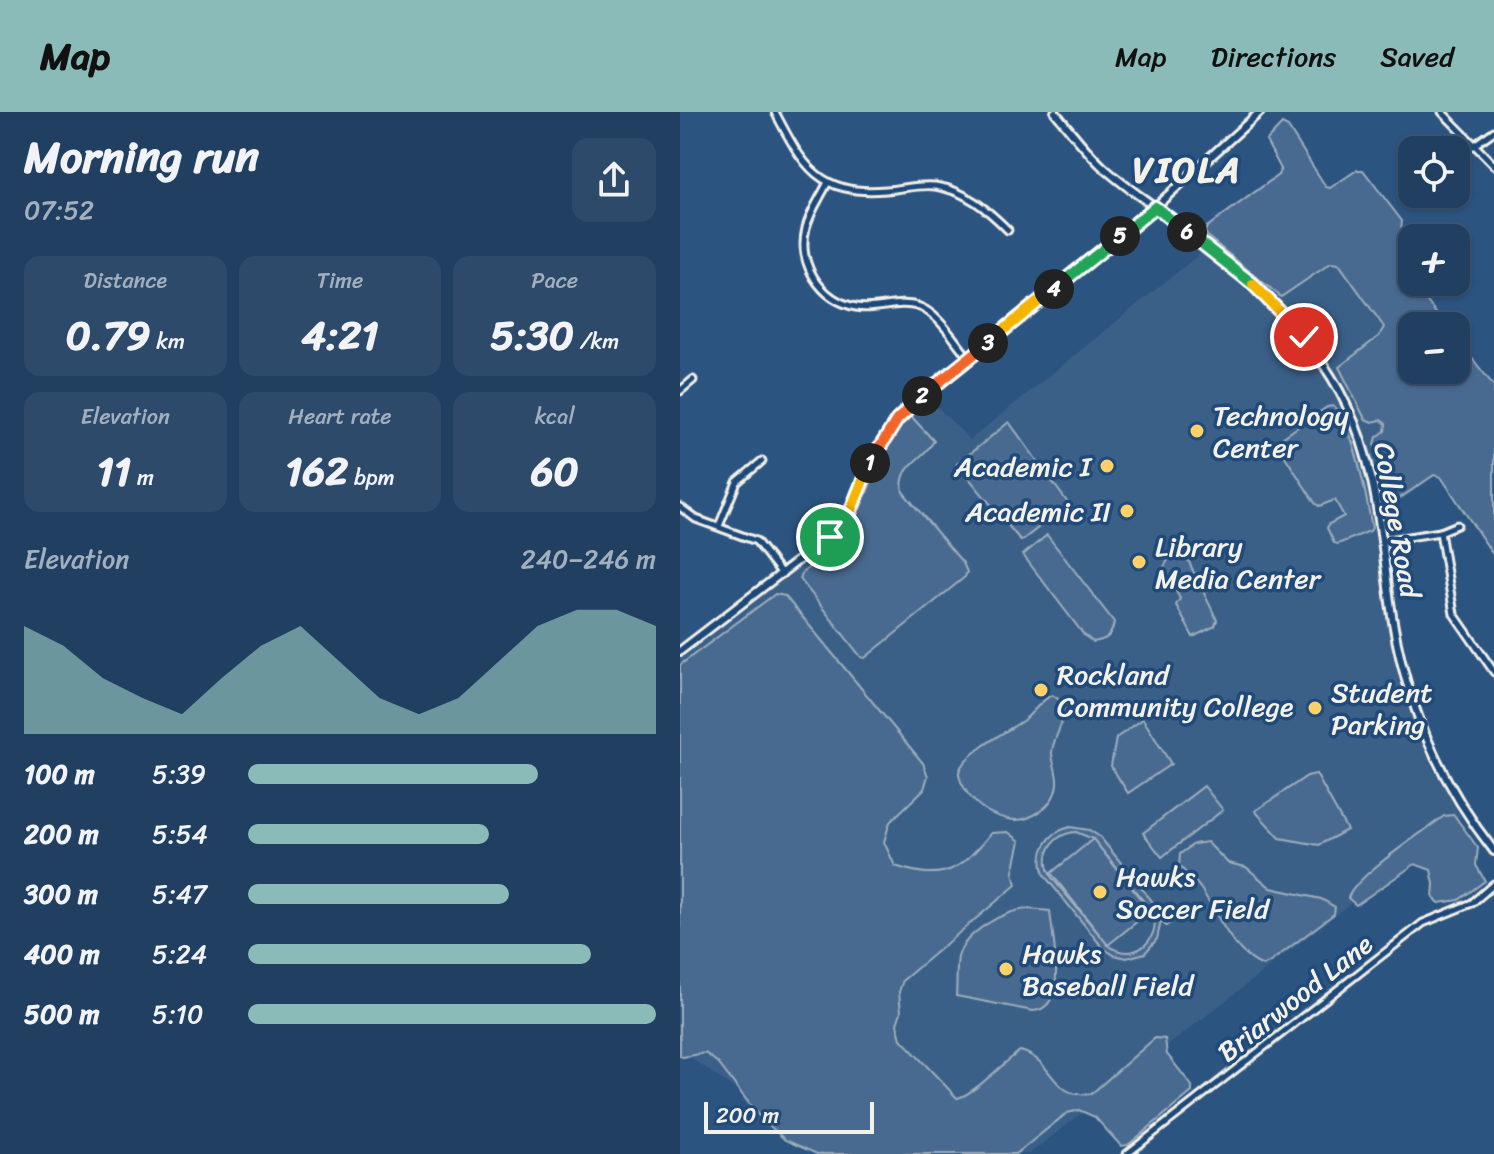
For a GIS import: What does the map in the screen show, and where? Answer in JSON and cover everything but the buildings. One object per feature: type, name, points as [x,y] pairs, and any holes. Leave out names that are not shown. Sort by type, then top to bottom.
[{"type":"street","points":[[776,112],[793,147],[827,184],[865,192],[914,186],[952,189],[979,204],[1008,230]]},
{"type":"street","name":"College Road","points":[[1055,112],[1103,167],[1258,289],[1294,324],[1315,350],[1339,390],[1360,435],[1373,480],[1398,651],[1416,712],[1444,776],[1494,851]]},
{"type":"street","points":[[680,651],[830,537],[845,520],[870,464],[897,420],[924,394],[1155,207],[1260,112]]},
{"type":"street","points":[[1442,112],[1494,165]]},
{"type":"street","points":[[1473,146],[1494,131]]},
{"type":"street","points":[[827,184],[810,217],[804,239],[804,255],[809,270],[822,288],[832,297],[855,307],[918,306],[929,312],[969,358]]},
{"type":"street","points":[[680,391],[693,380]]},
{"type":"street","points":[[719,526],[737,482],[762,461]]},
{"type":"street","points":[[680,507],[696,519],[756,541],[782,574]]},
{"type":"street","points":[[1383,541],[1440,532],[1457,525]]},
{"type":"street","points":[[1440,532],[1454,614],[1494,672]]},
{"type":"street","name":"Briarwood Lane","points":[[1127,1154],[1423,923],[1472,903],[1494,884]]},
{"type":"shaded area","points":[[1282,124],[1288,127],[1326,187],[1330,188],[1357,170],[1363,170],[1402,221],[1398,224],[1398,296],[1423,296],[1435,312],[1398,312],[1398,384],[1470,384],[1470,356],[1494,386],[1494,556],[1441,477],[1434,475],[1388,503],[1375,444],[1377,437],[1385,431],[1386,424],[1381,420],[1372,422],[1365,419],[1339,367],[1379,336],[1384,327],[1339,264],[1331,263],[1281,297],[1205,232],[1207,227],[1278,175],[1281,169],[1266,141]]},
{"type":"shaded area","name":"Rockland Community College","points":[[1373,226],[1398,261],[1398,296],[1423,296],[1435,312],[1398,312],[1398,384],[1464,384],[1494,435],[1373,520],[1392,651],[1404,699],[1431,765],[1461,817],[1029,1154],[826,1154],[680,1050],[680,658],[842,532],[856,513],[887,444],[902,423],[928,398],[970,440],[1202,252],[1266,304]]},
{"type":"shaded area","points":[[1333,406],[1347,428],[1353,445],[1372,528],[1338,544],[1334,543],[1327,528],[1344,516],[1335,500],[1319,506],[1315,503],[1277,444],[1327,407]]},
{"type":"shaded area","points":[[909,417],[934,441],[904,475],[903,492],[963,563],[967,572],[965,577],[865,658],[861,657],[800,579],[802,573],[832,547],[852,524],[891,438]]},
{"type":"shaded area","points":[[1009,422],[1073,510],[1051,518],[1021,541],[957,464]]},
{"type":"shaded area","points":[[1047,535],[1114,622],[1112,631],[1105,638],[1093,642],[1084,635],[1023,555]]},
{"type":"shaded area","points":[[1175,548],[1185,554],[1217,620],[1215,626],[1193,637],[1176,605],[1180,599],[1175,589],[1167,589],[1158,577]]},
{"type":"shaded area","points":[[775,594],[785,596],[923,763],[928,776],[924,789],[890,822],[884,842],[895,866],[939,873],[960,864],[991,833],[1008,832],[1020,841],[1013,872],[1016,885],[903,980],[897,1024],[901,1039],[957,1098],[979,1085],[1020,1051],[1040,1062],[1068,1091],[1091,1094],[1155,1038],[1165,1039],[1167,1054],[1192,1086],[1192,1092],[1128,1145],[1121,1146],[1095,1117],[1079,1110],[1067,1113],[1016,1154],[817,1154],[785,1140],[758,1115],[718,1063],[705,1053],[680,1056],[680,665]]},
{"type":"shaded area","points":[[1052,695],[1060,700],[1064,714],[1052,754],[1057,780],[1055,792],[1040,812],[1024,819],[1008,819],[990,813],[976,803],[963,786],[959,775],[962,765],[977,750],[1025,719]]},
{"type":"shaded area","points":[[1143,719],[1171,764],[1128,793],[1111,766],[1116,738]]},
{"type":"shaded area","points":[[1316,774],[1347,830],[1319,845],[1280,838],[1255,811],[1307,776]]},
{"type":"shaded area","points":[[1204,786],[1223,810],[1162,857],[1143,833]]},
{"type":"shaded area","points":[[1454,815],[1478,848],[1476,865],[1485,881],[1459,900],[1439,903],[1433,897],[1431,870],[1415,864],[1356,905],[1348,898],[1363,878],[1391,855],[1444,816]]},
{"type":"shaded area","points":[[1070,827],[1089,830],[1100,837],[1170,923],[1166,926],[1161,921],[1157,939],[1145,953],[1127,958],[1103,948],[1044,875],[1041,859],[1045,845]],"holes":[[[1076,832],[1093,839],[1154,914],[1153,933],[1135,951],[1117,950],[1108,945],[1052,878],[1047,862],[1054,842]]]},
{"type":"shaded area","name":"Hawks Soccer Field","points":[[1093,839],[1150,911],[1108,945],[1051,873]]},
{"type":"shaded area","points":[[1207,842],[1228,863],[1246,867],[1271,888],[1321,899],[1335,907],[1334,914],[1269,963],[1263,966],[1252,960],[1227,933],[1201,889],[1179,866],[1180,854],[1194,844]]},
{"type":"shaded area","name":"Hawks Baseball Field","points":[[1028,909],[1050,911],[1056,970],[1052,998],[1044,1007],[1033,1011],[956,996],[958,957],[968,940],[997,918]]},
{"type":"place","name":"Technology Center","points":[[1197,431]]},
{"type":"place","name":"Academic I","points":[[1107,466]]},
{"type":"place","name":"Academic II","points":[[1127,511]]},
{"type":"place","name":"Library Media Center","points":[[1139,562]]},
{"type":"place","name":"Rockland Community College","points":[[1041,690]]},
{"type":"place","name":"Student Parking","points":[[1315,708]]},
{"type":"place","name":"Hawks Soccer Field","points":[[1100,892]]},
{"type":"place","name":"Hawks Baseball Field","points":[[1006,969]]},
{"type":"district","name":"VIOLA","points":[[1187,170]]},
{"type":"route","points":[[830,537],[851,510],[882,441],[905,411],[1155,207],[1258,289],[1304,337]]}]
